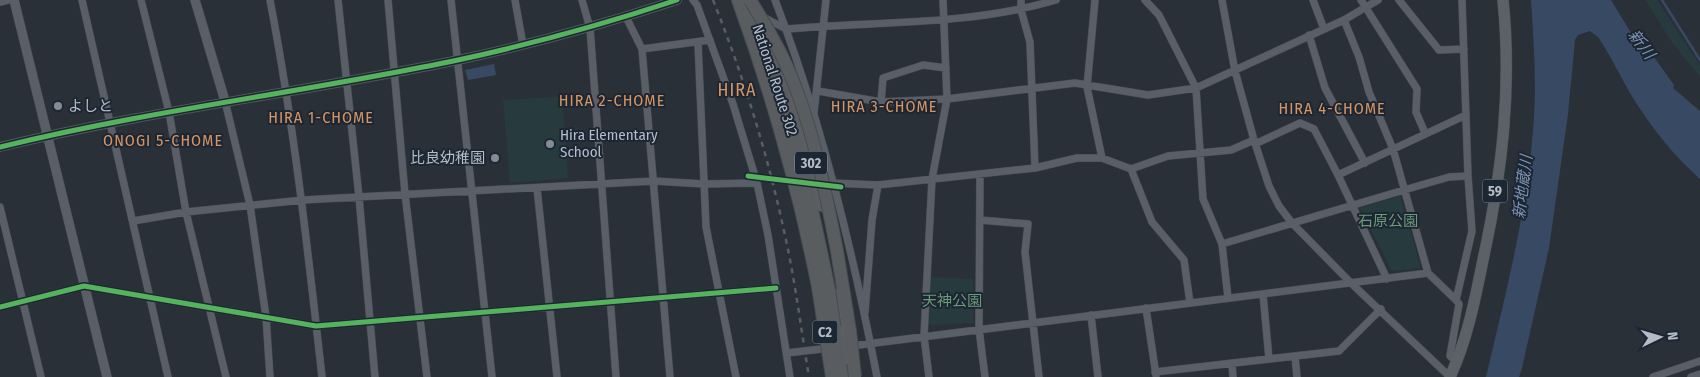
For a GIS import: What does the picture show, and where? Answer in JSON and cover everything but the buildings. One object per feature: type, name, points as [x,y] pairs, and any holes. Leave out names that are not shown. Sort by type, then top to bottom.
[{"type":"highway","name":"National Route 302","points":[[732,0],[757,68],[783,155],[806,250],[826,377]]},
{"type":"highway","name":"C2","points":[[738,0],[764,72],[791,161],[818,287],[832,377]]},
{"type":"highway","name":"C2","points":[[750,0],[778,83],[812,204],[829,290],[842,377]]},
{"type":"highway","points":[[750,0],[780,51],[799,101],[821,178],[837,251],[855,377]]},
{"type":"highway","name":"National Route 302","points":[[758,0],[816,180],[847,331],[850,377]]},
{"type":"main road","name":"59","points":[[1450,377],[1457,362],[1469,323],[1487,242],[1503,137],[1508,71],[1504,0]]},
{"type":"street","points":[[0,2],[8,0]]},
{"type":"street","points":[[14,0],[107,377]]},
{"type":"street","points":[[82,0],[112,122],[168,377]]},
{"type":"street","points":[[141,0],[169,112],[186,212],[226,377]]},
{"type":"street","points":[[195,0],[225,101],[250,205],[266,317],[270,377]]},
{"type":"street","points":[[270,0],[287,90],[303,200],[322,377]]},
{"type":"street","points":[[338,0],[359,197],[375,377]]},
{"type":"street","points":[[388,0],[406,194],[427,377]]},
{"type":"street","points":[[451,0],[470,191],[492,377]]},
{"type":"street","points":[[515,0],[524,45]]},
{"type":"street","points":[[582,0],[590,28],[612,301],[616,377]]},
{"type":"street","points":[[0,147],[112,122],[456,60],[590,28],[677,0]]},
{"type":"street","points":[[693,0],[697,4],[733,104],[757,183],[768,234],[790,377]]},
{"type":"street","points":[[775,0],[814,116],[865,319],[877,377]]},
{"type":"street","points":[[814,116],[825,25],[826,0]]},
{"type":"street","points":[[929,377],[924,336],[932,179],[947,98],[943,0]]},
{"type":"street","points":[[1021,0],[1021,10],[1030,42],[1035,168]]},
{"type":"street","points":[[765,18],[786,29],[825,25],[943,20],[1021,10],[1056,0]]},
{"type":"street","points":[[1095,0],[1087,87],[1102,158]]},
{"type":"street","points":[[1145,0],[1160,15],[1196,88],[1203,199],[1222,244],[1228,298]]},
{"type":"street","points":[[1222,0],[1235,70],[1254,142],[1269,186],[1279,206],[1292,223],[1351,283],[1381,309],[1450,377]]},
{"type":"street","points":[[1313,0],[1324,29]]},
{"type":"street","points":[[1361,0],[1364,8],[1417,89],[1416,112],[1425,134]]},
{"type":"street","points":[[818,92],[881,102],[947,98],[1075,83],[1087,87],[1148,95],[1196,88],[1344,20],[1378,0]]},
{"type":"street","points":[[1399,0],[1438,50],[1464,49]]},
{"type":"street","points":[[1456,300],[1472,232],[1468,176],[1462,0]]},
{"type":"street","points":[[626,17],[642,49],[670,377]]},
{"type":"street","points":[[1344,20],[1359,57],[1369,92],[1393,149],[1428,274],[1459,304],[1450,356],[1457,362]]},
{"type":"street","points":[[1310,35],[1325,88],[1365,163]]},
{"type":"street","points":[[642,49],[710,40]]},
{"type":"street","points":[[698,42],[706,227],[736,377]]},
{"type":"street","points":[[881,102],[883,78],[923,65],[946,68]]},
{"type":"street","points":[[1338,175],[1466,115]]},
{"type":"street","points":[[832,184],[878,185],[1035,168],[1077,158],[1102,158],[1130,169],[1168,156],[1231,150],[1300,123],[1314,129],[1353,204],[1387,279]]},
{"type":"street","points":[[1130,169],[1152,222],[1184,260],[1190,303]]},
{"type":"street","points":[[980,174],[979,329],[985,377]]},
{"type":"street","points":[[1222,244],[1449,177],[1468,176]]},
{"type":"street","points":[[134,221],[186,212],[303,200],[654,181],[704,184],[757,183]]},
{"type":"street","points":[[865,319],[872,220],[878,185]]},
{"type":"street","points":[[537,188],[557,377]]},
{"type":"street","points":[[0,207],[40,377]]},
{"type":"street","points":[[980,220],[1028,224],[1026,252],[1039,377]]},
{"type":"street","points":[[787,353],[1428,274]]},
{"type":"street","points":[[0,307],[84,286],[316,326],[776,288]]},
{"type":"street","points":[[1263,294],[1269,359]]},
{"type":"street","points":[[1146,308],[1156,375],[1339,351],[1381,309]]},
{"type":"street","points":[[1091,315],[1098,377]]},
{"type":"street","points":[[1295,356],[1297,377]]},
{"type":"street","points":[[1653,377],[1700,361]]},
{"type":"street","points":[[1232,364],[1233,377]]},
{"type":"street","points":[[1691,377],[1700,374]]},
{"type":"green space","points":[[1645,0],[1657,0],[1700,65],[1700,77],[1674,45]]},
{"type":"green space","points":[[562,96],[568,178],[510,183],[503,100]]},
{"type":"green space","name":"石原公園","points":[[1400,196],[1421,268],[1392,271],[1360,208]]},
{"type":"green space","name":"天神公園","points":[[931,277],[973,279],[973,323],[929,325]]},
{"type":"water","points":[[1531,0],[1611,0],[1639,46],[1644,43],[1674,85],[1673,88],[1700,111],[1700,179],[1672,151],[1647,120],[1598,37],[1590,31],[1578,35],[1575,40],[1568,114],[1549,248],[1522,368],[1519,377],[1486,377],[1518,236],[1530,164],[1535,92]]},
{"type":"water","points":[[494,64],[496,75],[468,80],[465,70]]},
{"type":"waterway","points":[[1662,0],[1700,60]]},
{"type":"railway","points":[[713,0],[744,85],[770,172],[791,267],[809,377]]},
{"type":"cycle path","points":[[0,147],[114,122],[458,60],[568,33],[677,0]]},
{"type":"cycle path","points":[[748,176],[841,187]]},
{"type":"cycle path","points":[[0,307],[84,286],[316,326],[776,288]]},
{"type":"place","name":"よしと","points":[[58,106]]},
{"type":"place","name":"Hira Elementary School","points":[[550,144]]},
{"type":"place","name":"比良幼稚園","points":[[495,158]]},
{"type":"district","name":"HIRA","points":[[737,90]]},
{"type":"district","name":"HIRA 2-CHOME","points":[[612,100]]},
{"type":"district","name":"HIRA 3-CHOME","points":[[884,106]]},
{"type":"district","name":"HIRA 4-CHOME","points":[[1332,108]]},
{"type":"district","name":"HIRA 1-CHOME","points":[[321,117]]},
{"type":"district","name":"ONOGI 5-CHOME","points":[[163,140]]},
{"type":"water label","name":"新川","points":[[1642,44]]},
{"type":"water label","name":"新地蔵川","points":[[1522,187]]}]
